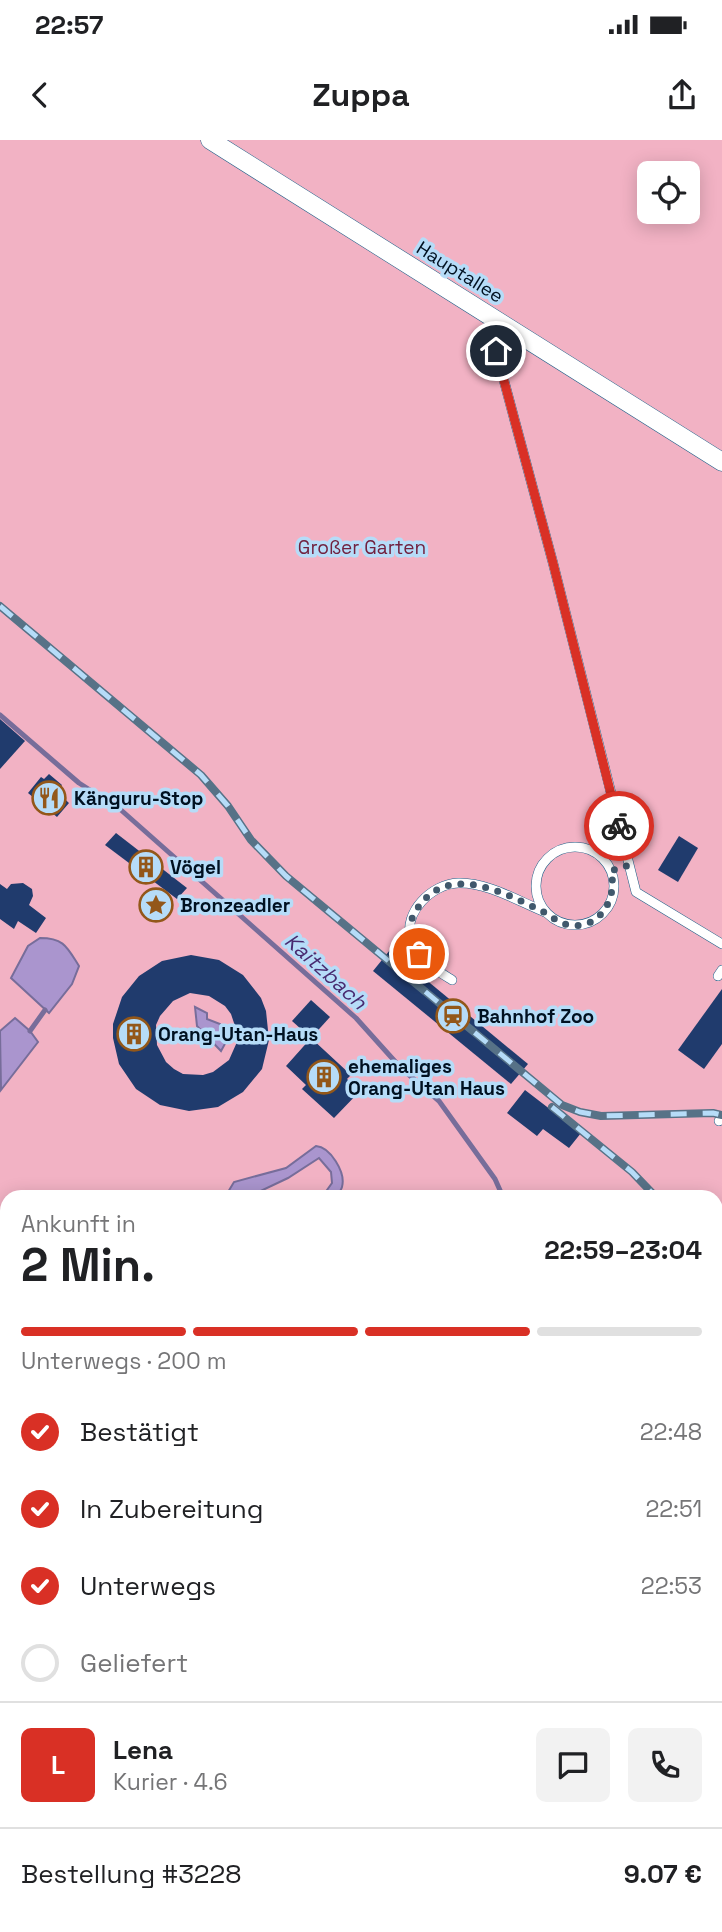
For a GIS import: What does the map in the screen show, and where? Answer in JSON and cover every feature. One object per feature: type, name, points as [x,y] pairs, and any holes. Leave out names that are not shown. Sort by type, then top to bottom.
[{"type":"street","name":"Hauptallee","points":[[210,140],[722,462]]},
{"type":"lane","points":[[511,328],[496,351],[636,892],[722,944]]},
{"type":"lane","points":[[452,980],[429,966],[411,940],[410,926],[413,915],[423,900],[440,887],[455,883],[478,884],[545,912],[556,921],[583,925],[596,919],[611,901],[614,891],[611,871],[596,853],[573,847],[550,856],[542,865],[537,876],[536,889],[538,901],[545,912]]},
{"type":"lane","points":[[611,871],[629,865]]},
{"type":"green space","name":"Großer Garten","points":[[0,140],[722,140],[722,1190],[0,1190]]},
{"type":"shaded area","points":[[40,938],[60,942],[79,966],[72,984],[49,1013],[11,978],[28,946]]},
{"type":"shaded area","points":[[195,1007],[207,1013],[207,1019],[220,1024],[226,1042],[221,1051],[197,1026]]},
{"type":"shaded area","points":[[15,1018],[38,1042],[1,1090],[0,1031]]},
{"type":"shaded area","points":[[316,1146],[321,1147],[336,1161],[342,1174],[342,1187],[340,1190],[327,1190],[332,1183],[331,1172],[319,1158],[263,1190],[229,1190],[234,1182],[286,1168]]},
{"type":"building","points":[[0,719],[25,741],[0,769]]},
{"type":"building","name":"Känguru-Stop","points":[[49,774],[62,785],[57,792],[69,803],[57,817],[28,793],[41,777],[44,779]]},
{"type":"building","name":"Vögel","points":[[116,833],[187,888],[177,899],[105,845]]},
{"type":"building","points":[[679,836],[698,848],[678,882],[658,870]]},
{"type":"building","points":[[23,883],[32,889],[33,896],[29,905],[46,918],[36,933],[18,921],[14,929],[0,919],[0,884],[7,889],[11,884]]},
{"type":"building","points":[[390,950],[528,1064],[511,1084],[373,971]]},
{"type":"building","name":"Orang-Utan-Haus","points":[[191,955],[219,960],[243,975],[261,998],[266,1011],[269,1040],[262,1069],[243,1092],[218,1107],[189,1111],[160,1105],[136,1089],[119,1064],[113,1024],[122,997],[139,976],[162,961]],"holes":[[[190,993],[209,996],[225,1006],[231,1014],[237,1042],[229,1060],[213,1072],[203,1075],[183,1074],[166,1062],[157,1045],[156,1025],[173,1001]]]},
{"type":"building","points":[[722,989],[722,1044],[704,1069],[678,1050]]},
{"type":"building","points":[[311,1000],[330,1017],[311,1038],[292,1021]]},
{"type":"building","name":"ehemaliges Orang-Utan Haus","points":[[311,1038],[351,1075],[347,1079],[360,1091],[334,1118],[302,1089],[306,1085],[286,1066]]},
{"type":"building","points":[[525,1090],[581,1133],[569,1148],[543,1129],[537,1136],[507,1113]]},
{"type":"waterway","name":"Kaitzbach","points":[[0,715],[79,783],[121,810],[356,1018],[400,1067],[439,1101],[495,1179],[500,1190]]},
{"type":"waterway","points":[[30,1031],[45,1010]]},
{"type":"railway","points":[[0,606],[201,775],[228,806],[251,840],[286,876],[562,1105],[601,1116],[722,1115]]},
{"type":"railway","points":[[552,1107],[632,1172],[649,1190]]},
{"type":"way so far","points":[[419,954],[411,940],[410,926],[413,915],[423,900],[440,887],[455,883],[478,884],[569,925],[583,925],[596,919],[611,901],[614,891],[611,871],[629,865],[619,826]]},
{"type":"place","name":"Känguru-Stop","points":[[49,798]]},
{"type":"place","name":"Vögel","points":[[146,867]]},
{"type":"place","name":"Bronzeadler","points":[[156,905]]},
{"type":"place","name":"Bahnhof Zoo","points":[[453,1016]]},
{"type":"place","name":"Orang-Utan-Haus","points":[[134,1034]]},
{"type":"place","name":"ehemaliges Orang-Utan Haus","points":[[324,1077]]},
{"type":"route","points":[[496,351],[619,826]]}]
